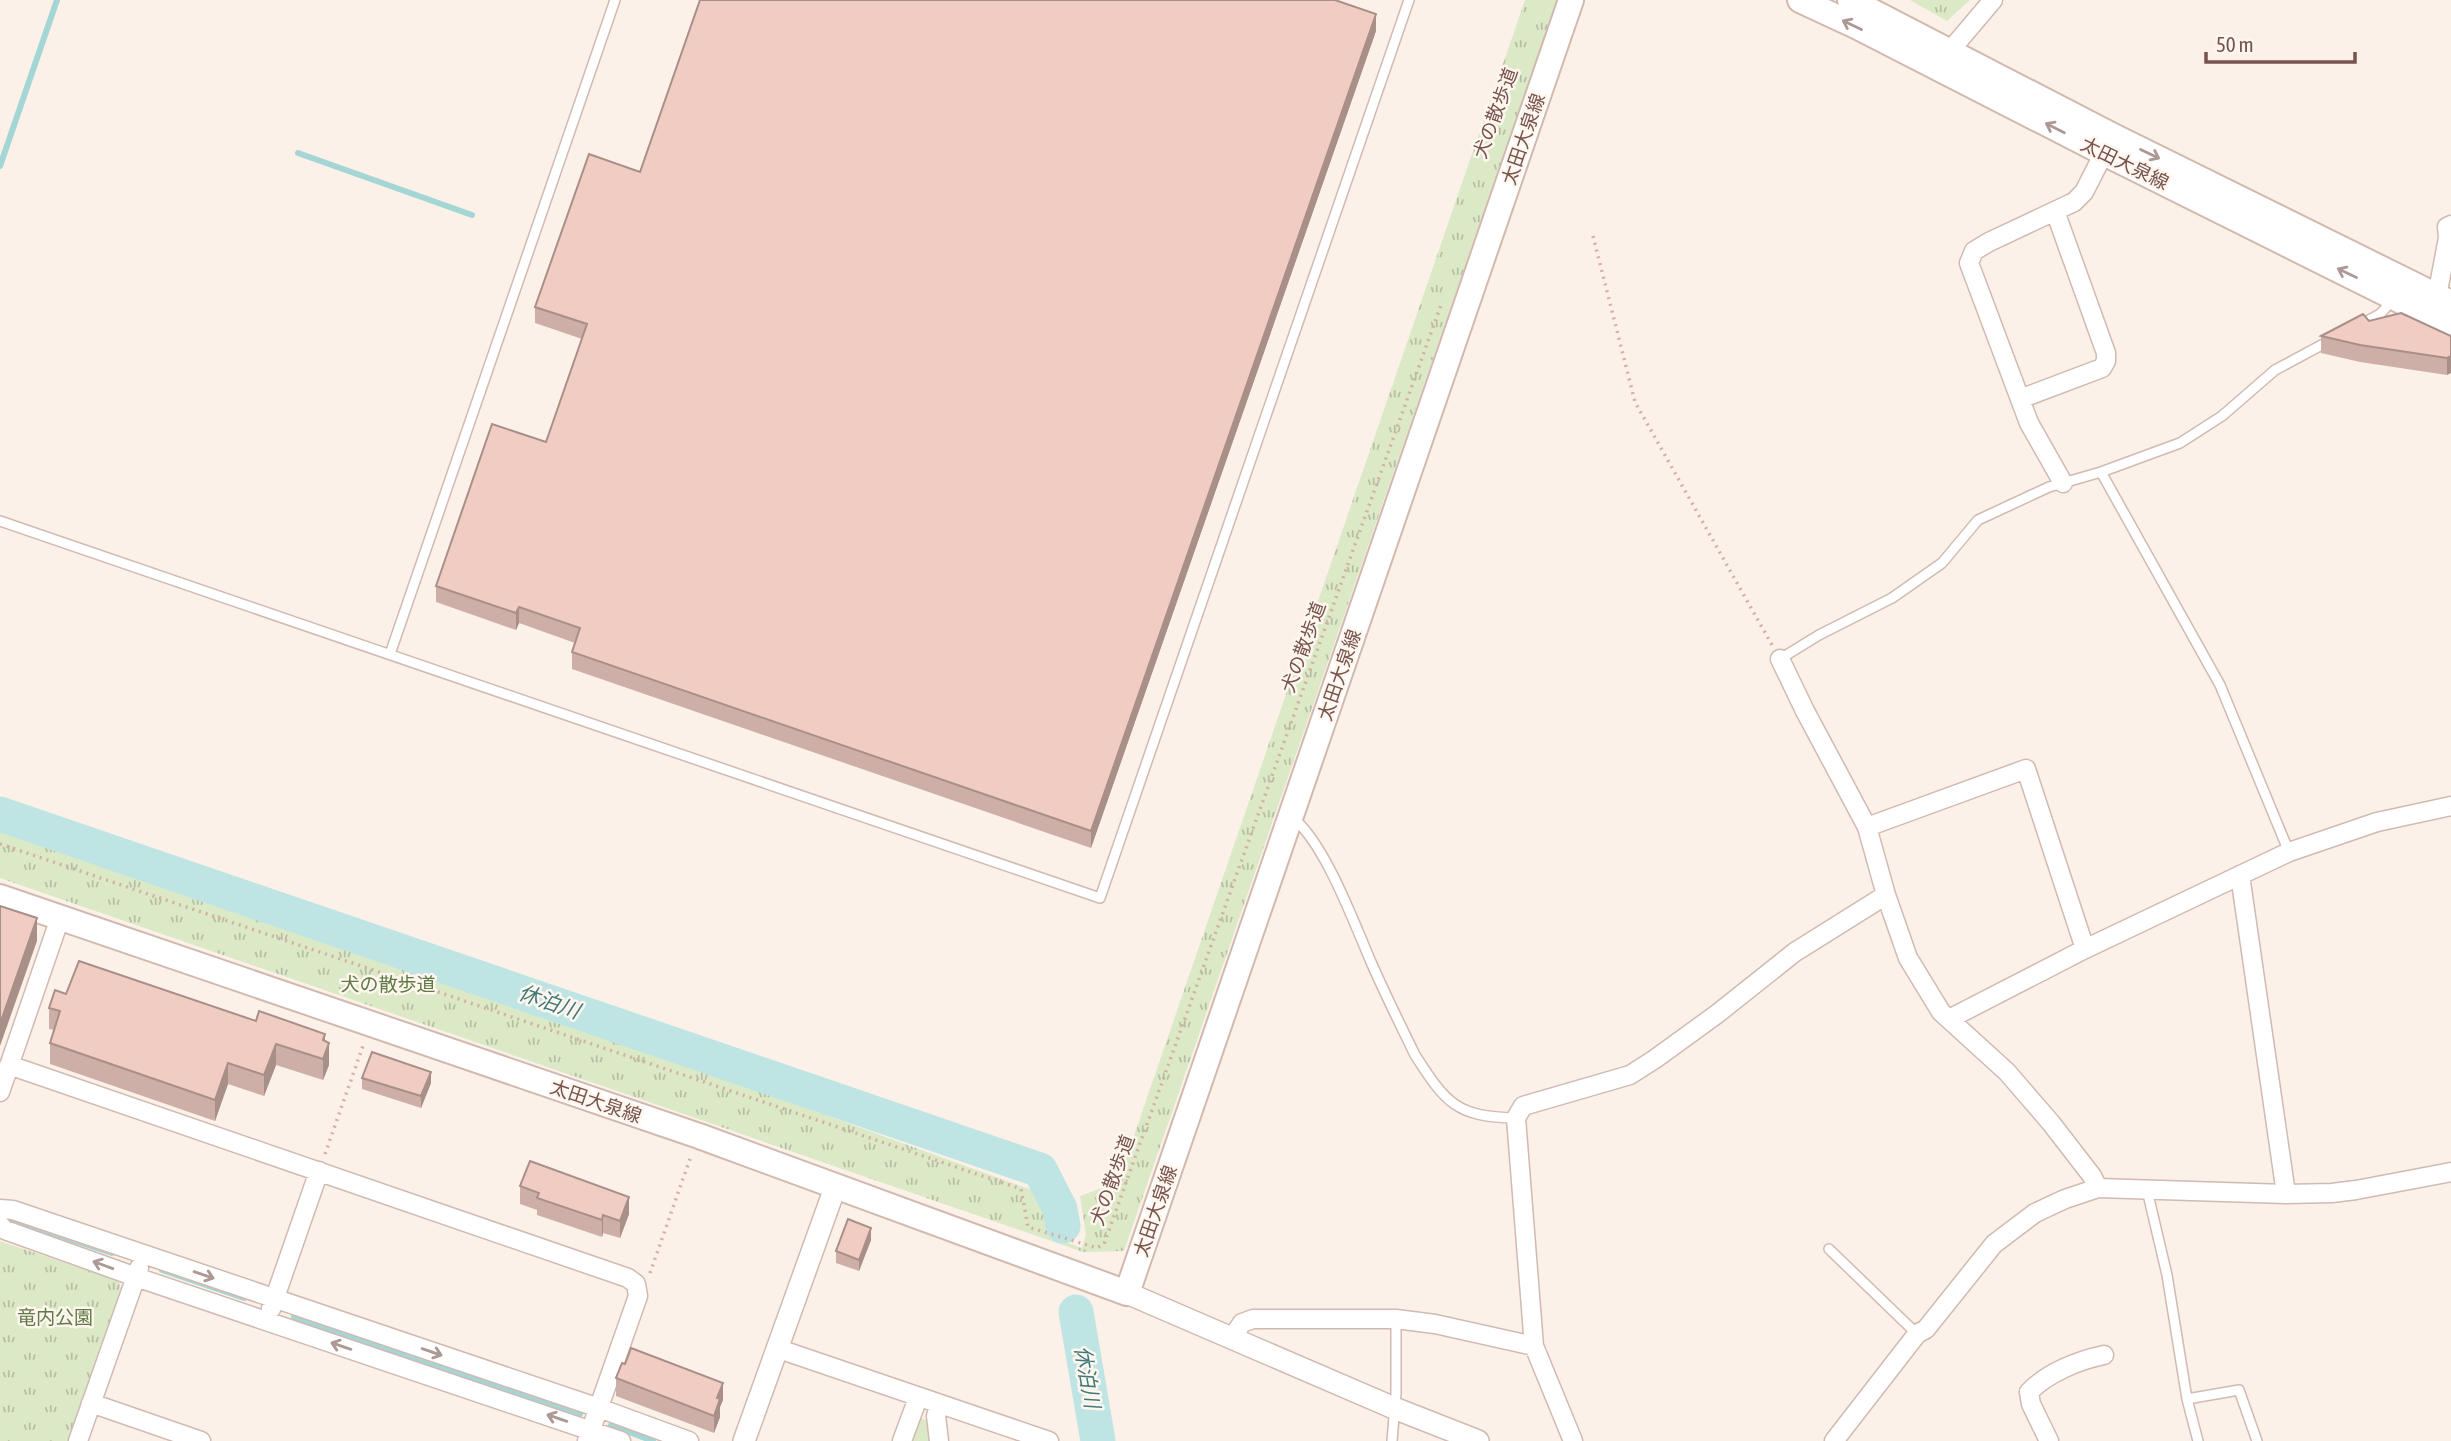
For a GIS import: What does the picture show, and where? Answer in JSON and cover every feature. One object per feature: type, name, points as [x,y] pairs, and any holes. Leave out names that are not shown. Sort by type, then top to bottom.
[{"type":"main road","name":"太田大泉線","points":[[0,897],[659,1122],[1127,1293],[1571,0]]},
{"type":"main road","name":"太田大泉線","points":[[1800,0],[1825,5],[1945,61],[2446,312]]},
{"type":"main road","name":"太田大泉線","points":[[1850,0],[1945,61]]},
{"type":"street","points":[[1945,61],[1993,0]]},
{"type":"street","points":[[2063,483],[2029,424],[1969,263],[1974,251],[2074,202],[2084,192],[2108,144]]},
{"type":"street","points":[[2020,399],[2102,368],[2106,360],[2106,353],[2055,211]]},
{"type":"street","points":[[2446,312],[2446,227],[2451,225]]},
{"type":"street","points":[[1780,659],[1867,827],[1886,895],[1909,958],[1941,1012],[2007,1072],[2059,1133],[2098,1188]]},
{"type":"street","points":[[1867,827],[2026,769],[2085,949]]},
{"type":"street","points":[[1949,1019],[2085,949],[2289,852],[2377,822],[2451,806]]},
{"type":"street","points":[[2240,875],[2286,1194]]},
{"type":"street","points":[[1573,1441],[1534,1346],[1516,1118],[1523,1107],[1630,1075],[1656,1059],[1795,951],[1886,895]]},
{"type":"street","points":[[0,1092],[60,918]]},
{"type":"street","points":[[9,1065],[628,1278],[637,1288],[638,1296],[589,1435]]},
{"type":"street","points":[[267,1321],[319,1171]]},
{"type":"street","points":[[1833,1441],[1917,1334],[1926,1329],[1994,1244],[2035,1213],[2065,1199],[2098,1188],[2286,1194],[2356,1190],[2451,1172]]},
{"type":"street","points":[[744,1441],[836,1185]]},
{"type":"street","points":[[0,1209],[13,1210],[599,1408],[689,1441]]},
{"type":"street","points":[[0,1225],[5,1230],[136,1277],[589,1435],[621,1441]]},
{"type":"street","points":[[78,1441],[143,1254]]},
{"type":"street","points":[[1127,1293],[1394,1408],[1478,1441]]},
{"type":"street","points":[[1232,1338],[1242,1323],[1253,1320],[1396,1319],[1435,1324],[1534,1346]]},
{"type":"street","points":[[779,1349],[1049,1441]]},
{"type":"street","points":[[2049,1441],[2031,1405],[2029,1392],[2036,1384],[2085,1359],[2104,1355]]},
{"type":"street","points":[[902,1441],[918,1398]]},
{"type":"street","points":[[91,1403],[201,1441]]},
{"type":"street","points":[[939,1405],[936,1416],[939,1441]]},
{"type":"lane","points":[[390,654],[615,0]]},
{"type":"lane","points":[[0,522],[1100,898],[1409,0]]},
{"type":"lane","points":[[2345,333],[2380,314],[2401,289]]},
{"type":"lane","points":[[1780,659],[1819,635],[1892,598],[1942,563],[1978,520],[2049,487],[2101,472],[2179,443],[2222,415],[2275,370],[2333,339]]},
{"type":"lane","points":[[2101,472],[2220,685],[2289,852]]},
{"type":"lane","points":[[1290,815],[1314,841],[1340,891],[1415,1055],[1431,1079],[1449,1100],[1468,1111],[1486,1117],[1516,1118]]},
{"type":"lane","points":[[2147,1190],[2167,1275],[2187,1399],[2198,1441]]},
{"type":"lane","points":[[1829,1249],[1917,1334]]},
{"type":"lane","points":[[1392,1441],[1396,1319]]},
{"type":"lane","points":[[2187,1399],[2239,1390],[2257,1441]]},
{"type":"path","points":[[1593,236],[1635,402],[1780,659]]},
{"type":"path","name":"犬の散歩道","points":[[0,844],[1021,1189],[1028,1227],[1097,1248],[1104,1244],[1442,301]]},
{"type":"path","points":[[319,1171],[365,1041]]},
{"type":"path","points":[[637,1288],[650,1272],[691,1156]]},
{"type":"green space","name":"犬の散歩道","points":[[1525,0],[1557,0],[1124,1251],[1083,1252],[0,878],[0,826],[394,958],[1037,1192],[1048,1212],[1057,1239],[1082,1248],[1086,1235],[1080,1196],[1118,1182]]},
{"type":"green space","points":[[1910,0],[1970,0],[1947,21]]},
{"type":"green space","name":"竜内公園","points":[[0,1241],[119,1281],[121,1291],[69,1441],[0,1441]]},
{"type":"green space","points":[[920,1418],[926,1420],[930,1441],[912,1441]]},
{"type":"building","points":[[700,0],[1335,0],[1376,14],[1091,831],[572,652],[580,628],[519,607],[516,613],[436,586],[492,424],[546,442],[587,324],[535,307],[589,154],[640,172]]},
{"type":"building","points":[[2401,313],[2451,336],[2451,356],[2447,358],[2360,345],[2321,336],[2363,314],[2369,321]]},
{"type":"building","points":[[0,906],[37,918],[0,1024]]},
{"type":"building","points":[[79,961],[256,1021],[259,1011],[325,1034],[323,1040],[329,1043],[323,1059],[276,1044],[264,1075],[228,1063],[215,1100],[50,1043],[60,1011],[49,1008],[55,990],[66,994]]},
{"type":"building","points":[[372,1052],[431,1072],[421,1096],[362,1078]]},
{"type":"building","points":[[530,1161],[629,1197],[620,1221],[603,1215],[602,1220],[537,1198],[539,1193],[520,1186]]},
{"type":"building","points":[[848,1219],[871,1228],[859,1260],[836,1251]]},
{"type":"building","points":[[631,1348],[723,1383],[714,1416],[616,1378]]},
{"type":"waterway","points":[[0,166],[57,0]]},
{"type":"waterway","points":[[298,153],[472,215]]},
{"type":"waterway","name":"休泊川","points":[[0,814],[1040,1170],[1060,1209],[1063,1226]]},
{"type":"waterway","points":[[11,1220],[112,1253]]},
{"type":"waterway","points":[[162,1270],[244,1298]]},
{"type":"waterway","name":"休泊川","points":[[1076,1312],[1098,1441]]},
{"type":"waterway","points":[[294,1317],[580,1414]]},
{"type":"waterway","points":[[611,1425],[653,1441]]}]
